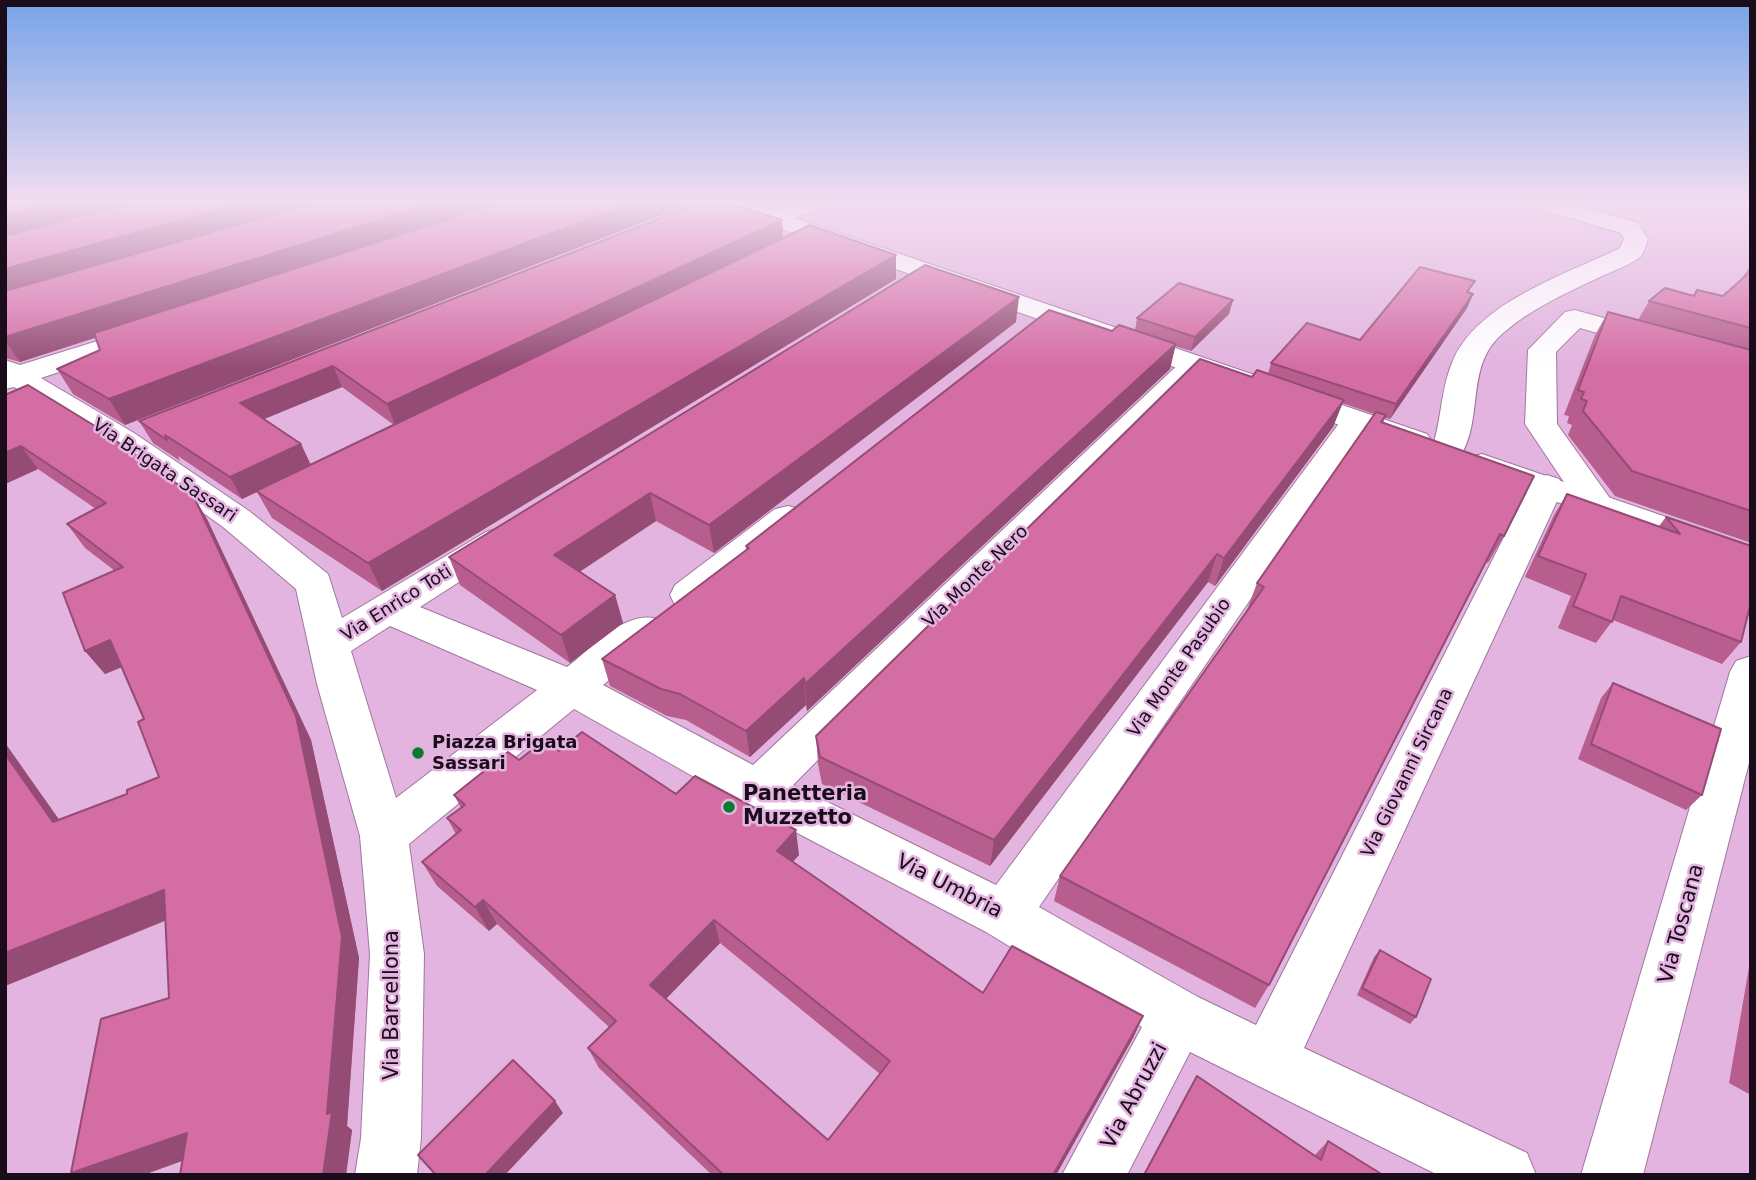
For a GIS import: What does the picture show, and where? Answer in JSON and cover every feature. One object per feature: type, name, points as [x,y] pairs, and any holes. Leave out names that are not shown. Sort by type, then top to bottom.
[{"type":"street","points":[[884,257],[1751,559]]},
{"type":"street","points":[[1447,451],[1457,428],[1466,361],[1486,331],[1527,303],[1621,257]]},
{"type":"street","points":[[891,295],[928,272]]},
{"type":"street","points":[[1015,340],[1049,314]]},
{"type":"street","points":[[1596,504],[1541,424],[1542,350],[1575,318],[1751,368]]},
{"type":"street","points":[[9,375],[172,325]]},
{"type":"street","name":"Via Monte Nero","points":[[758,790],[1194,365]]},
{"type":"street","name":"Via Brigata Sassari","points":[[9,375],[135,435],[248,513],[314,583]]},
{"type":"street","name":"Via Monte Pasubio","points":[[1004,915],[1356,421]]},
{"type":"street","name":"Via Giovanni Sircana","points":[[1269,1060],[1547,486]]},
{"type":"street","points":[[384,836],[809,501]]},
{"type":"street","name":"Via Enrico Toti","points":[[328,646],[528,522]]},
{"type":"street","name":"Via Barcellona","points":[[314,583],[328,646],[384,836],[397,954],[391,1138],[386,1175]]},
{"type":"street","name":"Via Umbria","points":[[388,609],[571,687],[758,790],[1004,915],[1178,1017],[1505,1175]]},
{"type":"street","name":"Via Toscana","points":[[1612,1175],[1751,672]]},
{"type":"street","name":"Via Abruzzi","points":[[1093,1175],[1178,1017]]},
{"type":"building","points":[[5,257],[48,257],[5,269]]},
{"type":"building","points":[[124,257],[261,257],[5,337],[5,291]]},
{"type":"building","points":[[330,257],[488,257],[109,399],[57,369],[100,350],[94,333]]},
{"type":"building","points":[[560,257],[702,257],[387,404],[333,366],[240,403],[301,444],[230,477],[139,421]]},
{"type":"building","points":[[743,257],[892,257],[368,563],[256,491]]},
{"type":"building","points":[[925,265],[1019,297],[709,525],[650,493],[554,555],[615,595],[561,635],[449,557]]},
{"type":"building","points":[[1420,267],[1475,281],[1467,292],[1473,294],[1396,404],[1271,363],[1307,323],[1360,340]]},
{"type":"building","points":[[1751,271],[1751,328],[1649,301],[1665,288],[1694,296],[1697,290],[1723,296]]},
{"type":"building","points":[[1179,283],[1233,300],[1195,337],[1137,318]]},
{"type":"building","points":[[1049,310],[1112,331],[1119,325],[1176,344],[805,684],[804,678],[746,731],[680,694],[661,689],[602,659],[749,548],[746,546]]},
{"type":"building","points":[[1608,312],[1751,350],[1751,511],[1632,471],[1583,411],[1587,401],[1581,399],[1584,392],[1578,390]]},
{"type":"building","points":[[1200,359],[1252,377],[1257,370],[1344,400],[1224,558],[1217,554],[994,840],[820,757],[816,736]]},
{"type":"building","points":[[28,385],[95,426],[193,495],[296,716],[342,937],[327,1114],[332,1112],[323,1175],[180,1175],[187,1133],[71,1173],[101,1019],[169,998],[164,890],[5,953],[5,754],[53,822],[127,794],[127,790],[159,777],[138,722],[144,719],[110,640],[85,651],[63,593],[123,567],[67,524],[106,503],[21,446],[5,453],[5,395]]},
{"type":"building","points":[[1376,412],[1386,415],[1381,422],[1534,476],[1504,536],[1500,534],[1269,985],[1060,876],[1264,587],[1257,583]]},
{"type":"building","points":[[1567,494],[1680,534],[1666,517],[1751,546],[1751,602],[1741,642],[1621,596],[1612,622],[1573,606],[1586,574],[1538,556]]},
{"type":"building","points":[[1613,683],[1721,729],[1702,795],[1591,744]]},
{"type":"building","points":[[582,732],[676,794],[695,776],[796,830],[777,851],[983,993],[1012,946],[1143,1016],[1053,1175],[724,1175],[588,1048],[616,1021],[483,900],[475,907],[422,862],[461,830],[447,818],[465,805],[454,795],[508,752],[519,760],[543,741],[559,751]],"holes":[[[714,920],[890,1061],[828,1140],[650,985]]]},
{"type":"building","points":[[1380,950],[1431,979],[1416,1017],[1362,988]]},
{"type":"building","points":[[513,1060],[555,1101],[485,1175],[436,1175],[418,1155]]},
{"type":"building","points":[[1197,1076],[1321,1160],[1328,1141],[1383,1175],[1144,1175]]},
{"type":"place","name":"Piazza Brigata Sassari","points":[[418,753]]},
{"type":"place","name":"Panetteria Muzzetto","points":[[729,807]]}]
